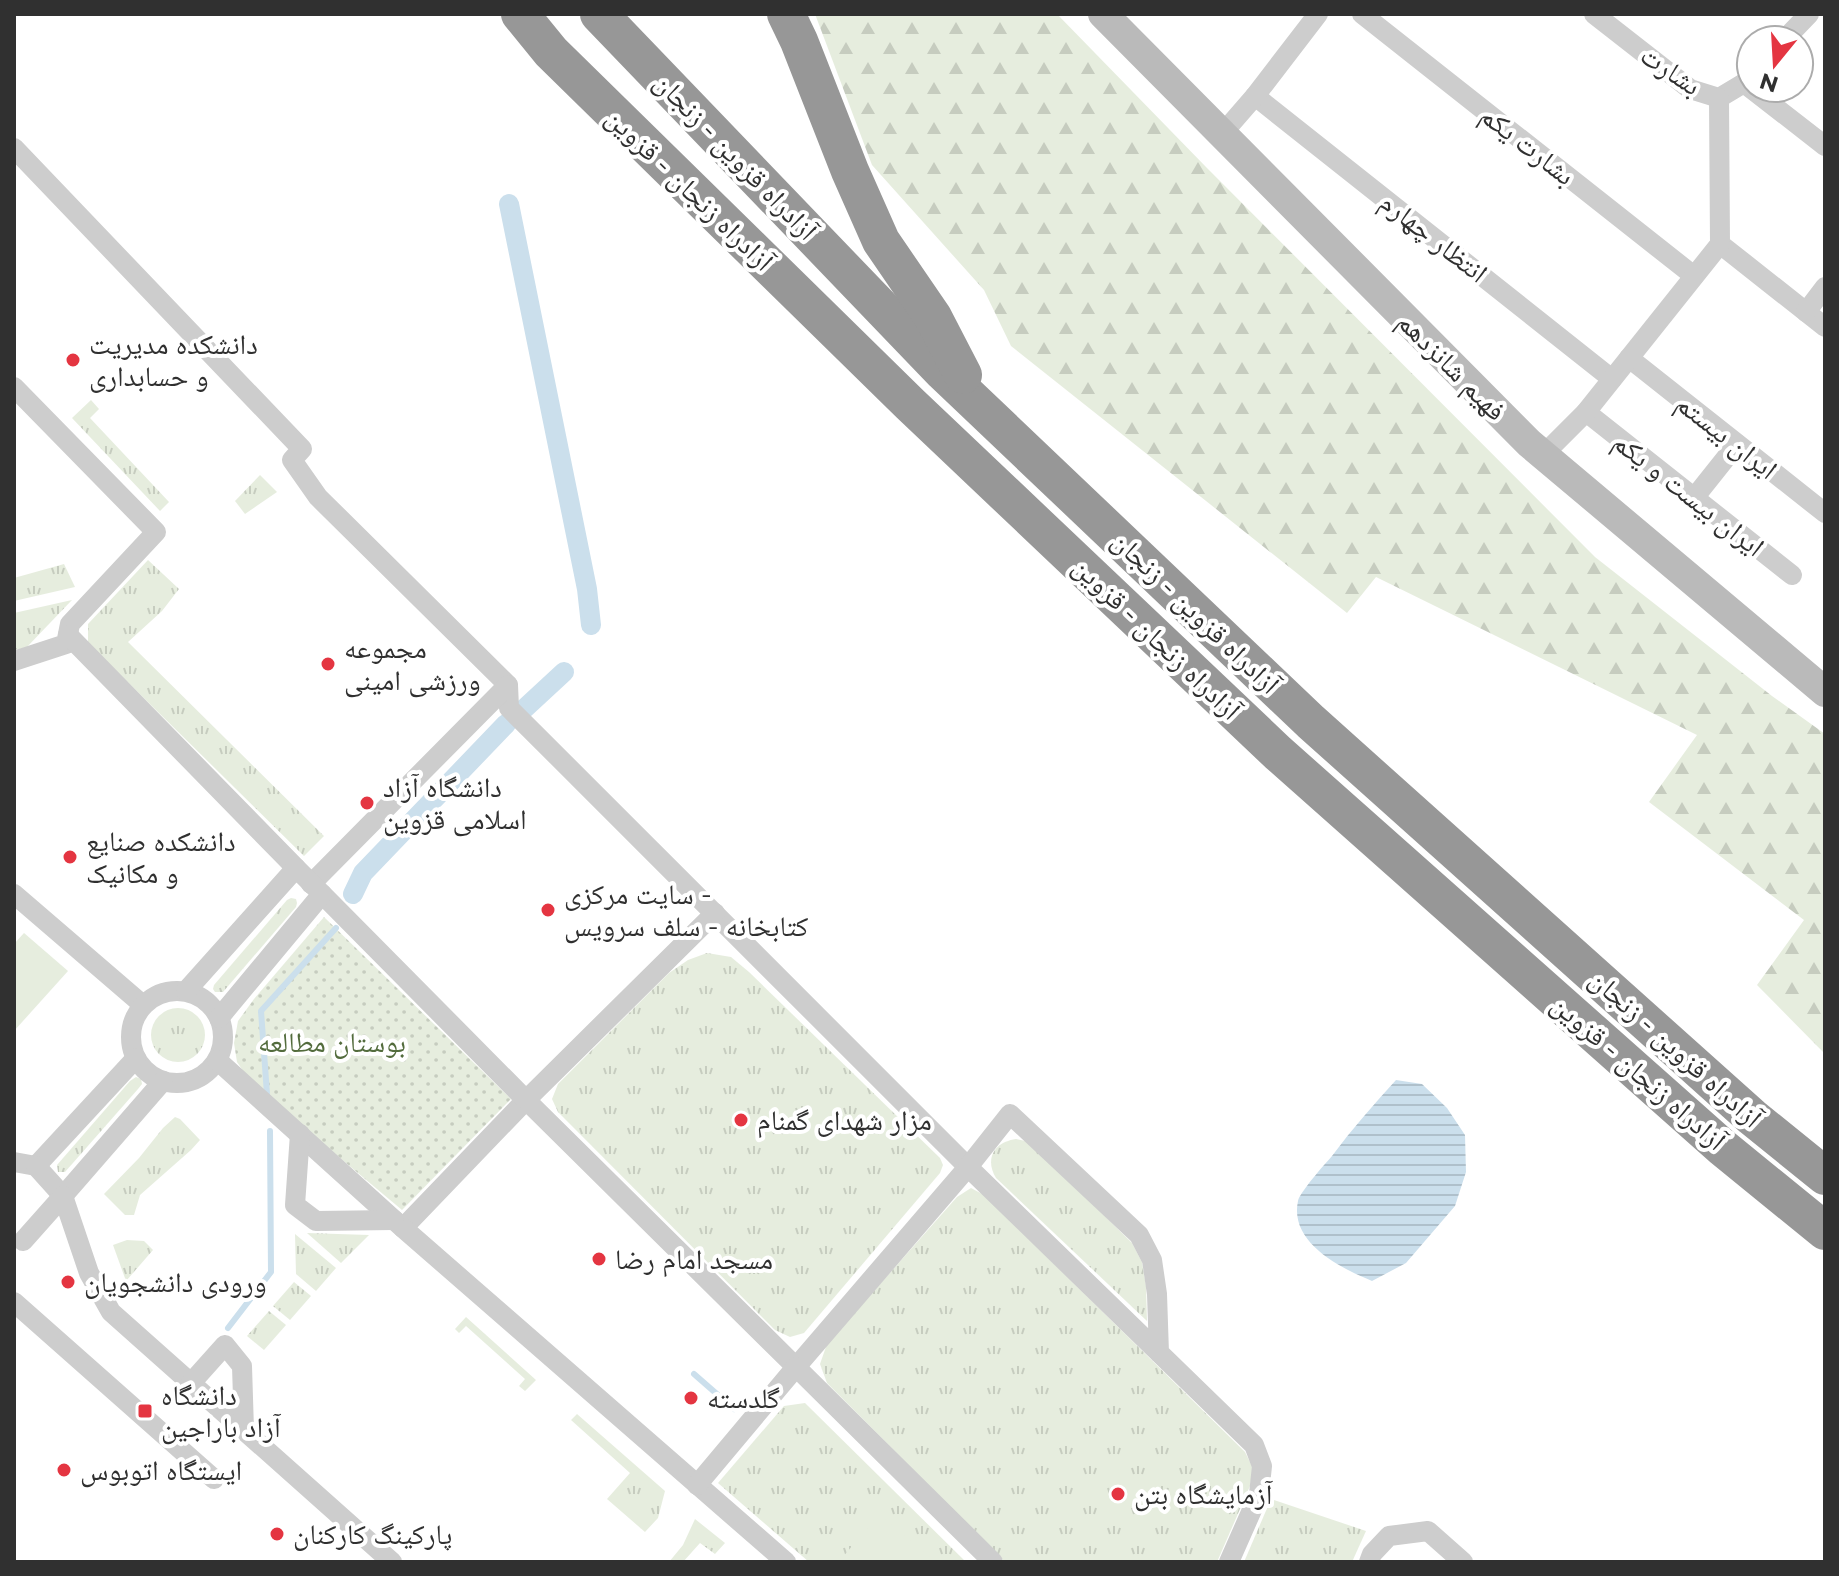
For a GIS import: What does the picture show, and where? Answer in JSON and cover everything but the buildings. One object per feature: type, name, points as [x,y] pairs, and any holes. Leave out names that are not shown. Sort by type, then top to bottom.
[{"type":"highway","points":[[503,14],[551,52]]},
{"type":"highway","name":"آزادراه زنجان - قزوین","points":[[520,14],[551,52],[910,404],[1278,753],[1723,1148],[1825,1231]]},
{"type":"highway","name":"آزادراه قزوین - زنجان","points":[[599,14],[943,372],[1311,722],[1752,1117],[1825,1176]]},
{"type":"highway","points":[[786,14],[881,241],[933,317],[982,409]]},
{"type":"street","name":"فهیم شانزدهم","points":[[1103,14],[1543,455],[1825,692]]},
{"type":"street","points":[[1222,134],[1318,14]]},
{"type":"street","name":"بشارت یکم","points":[[1362,14],[1694,276]]},
{"type":"street","name":"بشارت","points":[[1594,14],[1690,89],[1719,98],[1735,88]]},
{"type":"street","name":"انتظار چهارم","points":[[1255,96],[1612,379]]},
{"type":"street","points":[[1543,455],[1586,412],[1720,244],[1719,98]]},
{"type":"street","points":[[1777,104],[1825,146]]},
{"type":"street","points":[[14,148],[302,449],[292,460],[318,497],[508,685],[509,708],[968,1167],[1254,1445],[1262,1466],[1259,1494],[1229,1562]]},
{"type":"street","points":[[1720,244],[1825,327]]},
{"type":"street","points":[[1806,312],[1825,287]]},
{"type":"street","name":"ایران بیستم","points":[[1629,358],[1825,513]]},
{"type":"street","points":[[14,387],[156,532],[70,624],[66,644],[14,661]]},
{"type":"street","name":"ایران بیست و یکم","points":[[1586,412],[1792,575]]},
{"type":"street","points":[[1694,498],[1737,444]]},
{"type":"street","points":[[68,635],[526,1100],[993,1562]]},
{"type":"street","points":[[219,1018],[317,889],[508,685]]},
{"type":"street","points":[[186,991],[296,868]]},
{"type":"street","points":[[14,894],[143,1005]]},
{"type":"street","points":[[300,1134],[295,1205],[316,1221],[398,1224],[715,913]]},
{"type":"street","points":[[186,991],[211,1005],[219,1018],[222,1050],[208,1072],[194,1080],[179,1083],[163,1081],[152,1076],[136,1058],[131,1044],[131,1030],[135,1016],[152,997],[163,992],[186,991]]},
{"type":"street","points":[[36,1166],[136,1058]]},
{"type":"street","points":[[217,1060],[398,1224],[786,1562]]},
{"type":"street","points":[[23,1241],[163,1081]]},
{"type":"street","points":[[697,1485],[1010,1114],[1139,1235],[1152,1260],[1157,1294],[1159,1353]]},
{"type":"street","points":[[14,1162],[36,1166],[63,1196],[89,1273],[111,1312],[392,1562]]},
{"type":"street","points":[[14,1302],[214,1479]]},
{"type":"street","points":[[191,1383],[225,1345],[242,1366],[244,1430]]},
{"type":"street","points":[[1369,1562],[1372,1554],[1389,1536],[1428,1531],[1463,1562]]},
{"type":"green space","points":[[815,14],[1057,14],[1595,557],[1825,734],[1825,1054],[1757,985],[1804,920],[1649,802],[1697,735],[1376,577],[1347,613],[1011,346],[984,290],[872,165]]},
{"type":"green space","points":[[91,400],[99,409],[90,418],[169,502],[160,511],[72,418]]},
{"type":"green space","points":[[260,475],[277,492],[245,514],[235,501]]},
{"type":"green space","points":[[148,560],[179,589],[162,611],[128,642],[324,836],[304,856],[88,643],[88,624]]},
{"type":"green space","points":[[64,564],[75,587],[14,601],[14,578]]},
{"type":"green space","points":[[72,600],[26,648],[14,650],[14,613]]},
{"type":"green space","points":[[291,898],[296,899],[296,907],[223,992],[215,992],[214,985]]},
{"type":"green space","name":"بوستان مطالعه","points":[[324,917],[511,1099],[402,1210],[252,1084],[237,1062],[234,1043],[238,1021]]},
{"type":"green space","points":[[24,933],[68,971],[14,1031],[14,944]]},
{"type":"green space","points":[[707,953],[731,957],[749,972],[940,1158],[943,1165],[940,1173],[804,1333],[790,1337],[775,1330],[558,1112],[552,1099],[558,1084],[669,973],[688,960]]},
{"type":"green space","points":[[178,1008],[197,1016],[205,1035],[197,1054],[178,1062],[159,1054],[151,1035],[159,1016]]},
{"type":"green space","points":[[136,1077],[141,1079],[142,1084],[138,1089],[65,1172],[58,1172],[57,1165]]},
{"type":"green space","points":[[175,1117],[200,1140],[140,1195],[134,1215],[125,1215],[104,1194]]},
{"type":"green space","points":[[1016,1139],[1030,1142],[1132,1243],[1142,1262],[1147,1321],[996,1178],[991,1164],[994,1152],[1002,1144]]},
{"type":"green space","points":[[971,1188],[984,1195],[1245,1452],[1253,1468],[1250,1486],[1217,1562],[1005,1562],[827,1383],[820,1364],[827,1344],[957,1197]]},
{"type":"green space","points":[[307,1233],[369,1235],[341,1263]]},
{"type":"green space","points":[[295,1234],[336,1268],[316,1291],[296,1274]]},
{"type":"green space","points":[[127,1240],[144,1241],[153,1250],[126,1281],[113,1245]]},
{"type":"green space","points":[[294,1282],[311,1296],[290,1320],[273,1306]]},
{"type":"green space","points":[[269,1311],[286,1325],[264,1350],[247,1336]]},
{"type":"green space","points":[[466,1317],[536,1380],[525,1391],[519,1386],[525,1379],[466,1326],[459,1333],[455,1329]]},
{"type":"green space","points":[[805,1403],[966,1562],[809,1562],[718,1483],[784,1406]]},
{"type":"green space","points":[[577,1414],[665,1491],[658,1518],[645,1532],[607,1499],[630,1473],[571,1420]]},
{"type":"green space","points":[[1271,1499],[1366,1531],[1352,1562],[1244,1562]]},
{"type":"green space","points":[[879,1514],[936,1562],[847,1562],[842,1558]]},
{"type":"green space","points":[[695,1519],[725,1543],[715,1554],[700,1543],[683,1562],[669,1562],[683,1545]]},
{"type":"water","points":[[1396,1080],[1422,1084],[1447,1108],[1465,1135],[1466,1172],[1455,1206],[1406,1263],[1372,1281],[1333,1261],[1309,1241],[1297,1216],[1298,1201],[1313,1178]]},
{"type":"waterway","points":[[509,204],[587,589],[591,625]]},
{"type":"waterway","points":[[524,709],[564,672]]},
{"type":"waterway","points":[[353,894],[363,873],[506,724]]},
{"type":"waterway","points":[[267,1094],[261,1011],[336,928]]},
{"type":"waterway","points":[[228,1328],[271,1272],[270,1131]]},
{"type":"waterway","points":[[694,1374],[734,1409]]},
{"type":"place","name":"دانشکده مدیریت و حسابداری","points":[[73,360]]},
{"type":"place","name":"مجموعه ورزشی امینی","points":[[328,664]]},
{"type":"place","name":"دانشگاه آزاد اسلامی قزوین","points":[[367,803]]},
{"type":"place","name":"دانشکده صنایع و مکانیک","points":[[70,857]]},
{"type":"place","name":"سایت مرکزی - کتابخانه - سلف سرویس","points":[[548,910]]},
{"type":"place","name":"مزار شهدای گمنام","points":[[741,1120]]},
{"type":"place","name":"مسجد امام رضا","points":[[599,1259]]},
{"type":"place","name":"ورودی دانشجویان","points":[[68,1282]]},
{"type":"place","name":"گلدسته","points":[[691,1398]]},
{"type":"place","name":"دانشگاه آزاد باراجین","points":[[145,1411]]},
{"type":"place","name":"ایستگاه اتوبوس","points":[[64,1470]]},
{"type":"place","name":"آزمایشگاه بتن","points":[[1118,1494]]},
{"type":"place","name":"پارکینگ کارکنان","points":[[277,1534]]}]
